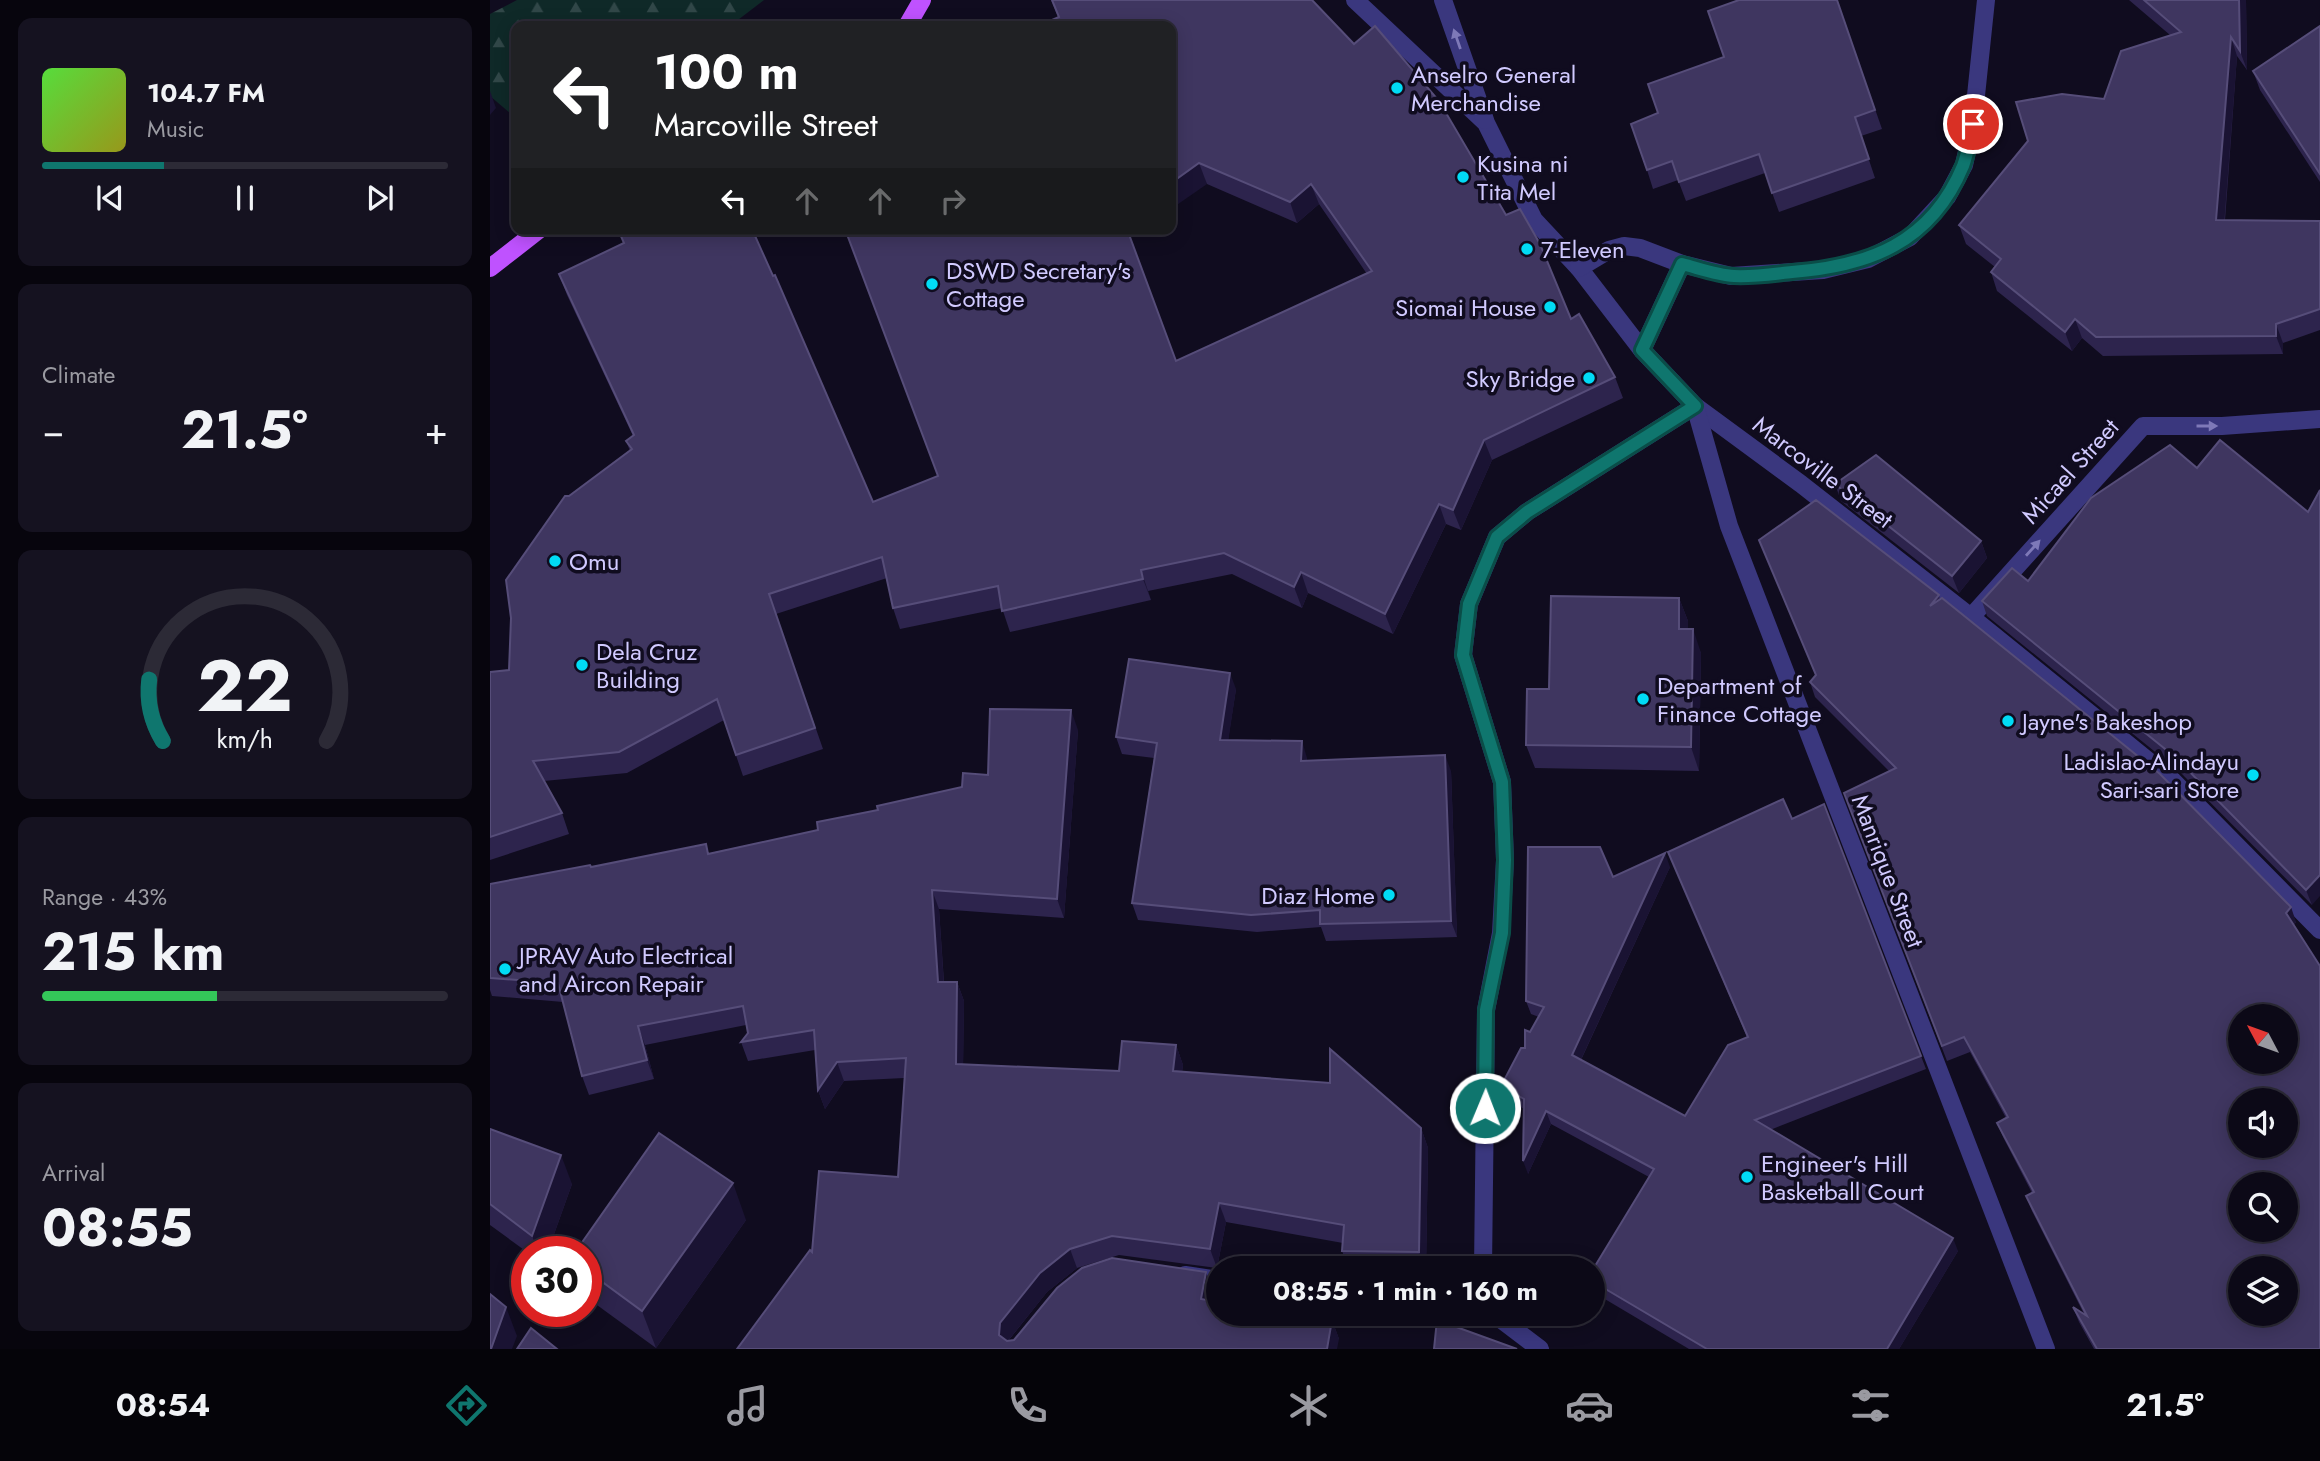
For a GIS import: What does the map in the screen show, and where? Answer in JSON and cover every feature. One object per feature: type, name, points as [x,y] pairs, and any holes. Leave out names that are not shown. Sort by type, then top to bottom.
[{"type":"main road","points":[[910,21],[922,0]]},
{"type":"main road","points":[[490,268],[532,235]]},
{"type":"street","name":"Marcoville Street","points":[[1355,0],[1486,123],[1534,220],[1579,268],[1642,350],[1695,406],[1801,484],[1971,617],[2173,781],[2320,930]]},
{"type":"street","points":[[1443,0],[1486,123]]},
{"type":"street","points":[[1579,268],[1609,250],[1624,246],[1640,248],[1682,264],[1731,276],[1823,270],[1868,259],[1910,237],[1947,197],[1964,165],[1973,124],[1986,0]]},
{"type":"street","points":[[1642,350],[1682,264]]},
{"type":"street","points":[[1483,1256],[1486,1010],[1502,933],[1505,860],[1502,782],[1463,655],[1469,604],[1497,537],[1527,512],[1695,406]]},
{"type":"street","name":"Manrique Street","points":[[1695,406],[1729,526],[2046,1349]]},
{"type":"street","name":"Micael Street","points":[[1971,617],[2143,426],[2222,426],[2320,419]]},
{"type":"street","points":[[1168,1273],[1206,1278]]},
{"type":"street","points":[[1510,1326],[1540,1349]]},
{"type":"green space","points":[[517,0],[764,0],[737,21],[511,21],[511,114],[490,96],[490,14]]},
{"type":"building","points":[[1052,0],[1312,0],[1354,44],[1375,26],[1439,101],[1506,215],[1520,209],[1540,244],[1571,319],[1579,314],[1615,377],[1484,440],[1453,510],[1439,504],[1385,614],[1301,572],[1294,587],[1224,553],[1141,570],[1143,579],[1002,611],[998,586],[893,608],[882,557],[769,594],[815,728],[736,755],[717,699],[619,752],[533,761],[562,813],[490,837],[490,672],[509,670],[511,618],[506,580],[565,496],[569,496],[632,449],[626,441],[634,435],[559,274],[624,243],[620,235],[755,235],[773,276],[775,275],[873,502],[938,476],[847,235],[1129,235],[1176,361],[1372,271],[1311,184],[1290,202],[1199,163],[1176,179],[1176,21],[1050,21],[1059,17]]},
{"type":"building","points":[[1739,0],[1837,0],[1875,110],[1855,117],[1869,159],[1772,193],[1759,154],[1679,182],[1672,161],[1647,170],[1631,124],[1658,113],[1648,84],[1724,57],[1708,11]]},
{"type":"building","points":[[2144,0],[2239,0],[2240,51],[2231,37],[2216,220],[2320,221],[2320,309],[2276,324],[2276,336],[2096,337],[2075,319],[2065,332],[1991,272],[2001,259],[1959,225],[2028,141],[2016,102],[2062,94],[2104,99],[2121,51],[2181,32]]},
{"type":"building","points":[[2320,26],[2320,174],[2253,71]]},
{"type":"building","points":[[2220,440],[2308,512],[2320,490],[2320,875],[2306,890],[2175,757],[1982,601],[2012,568],[2028,581],[2091,498],[2170,445],[2197,468]]},
{"type":"building","points":[[1876,455],[1981,541],[1952,576],[1835,484]]},
{"type":"building","points":[[1816,500],[1939,595],[1930,606],[1942,598],[2160,774],[2291,907],[2286,913],[2320,966],[2320,1349],[2097,1349],[2073,1307],[2087,1316],[2026,1196],[2034,1192],[1997,1123],[2008,1117],[1964,1037],[1942,1046],[1844,793],[1896,768],[1810,682],[1816,675],[1759,540]]},
{"type":"building","name":"Department of Finance Cottage","points":[[1551,596],[1679,598],[1679,629],[1693,629],[1691,747],[1526,745],[1527,689],[1549,689]]},
{"type":"building","points":[[1129,659],[1230,673],[1220,740],[1302,741],[1301,761],[1445,755],[1451,921],[1320,924],[1320,910],[1251,915],[1132,903],[1157,743],[1116,737]]},
{"type":"building","points":[[990,709],[1071,710],[1057,899],[932,890],[938,982],[957,982],[956,1064],[1119,1071],[1122,1041],[1176,1045],[1173,1071],[1330,1083],[1330,1049],[1421,1128],[1419,1252],[1342,1251],[1344,1225],[1219,1203],[1210,1249],[1112,1236],[1070,1249],[1040,1273],[1000,1323],[999,1335],[1007,1341],[1014,1340],[1057,1288],[1082,1268],[1112,1258],[1206,1272],[1201,1299],[1206,1300],[1206,1326],[1331,1326],[1327,1349],[737,1349],[810,1250],[812,1252],[819,1171],[898,1177],[906,1058],[837,1062],[818,1090],[814,1030],[741,1042],[748,1033],[743,1006],[638,1026],[647,1060],[582,1076],[558,983],[490,978],[490,884],[706,844],[708,854],[818,830],[817,822],[878,810],[877,806],[962,787],[963,773],[988,775]]},
{"type":"building","points":[[1783,799],[1792,819],[1824,804],[1921,1056],[1755,1120],[1953,1238],[1887,1349],[1707,1349],[1605,1289],[1605,1256],[1601,1256],[1654,1169],[1546,1111],[1523,1161],[1524,1099],[1501,1086],[1521,1048],[1525,1048],[1525,1030],[1530,1032],[1544,1007],[1526,1001],[1528,847],[1600,847],[1613,877],[1665,853],[1572,1055],[1685,1116],[1728,1045],[1748,1037],[1668,852]]},
{"type":"building","points":[[490,1129],[561,1155],[532,1236],[490,1204]]},
{"type":"building","points":[[659,1133],[733,1183],[642,1311],[602,1282],[602,1236],[587,1236]]},
{"type":"building","points":[[490,1294],[506,1307],[491,1349],[490,1349]]},
{"type":"building","points":[[1436,1326],[1454,1326],[1517,1349],[1434,1349]]},
{"type":"building","points":[[531,1328],[557,1349],[517,1349]]},
{"type":"place","name":"Anselro General Merchandise","points":[[1397,88]]},
{"type":"place","name":"Kusina ni Tita Mel","points":[[1463,177]]},
{"type":"place","name":"7-Eleven","points":[[1527,249]]},
{"type":"place","name":"DSWD Secretary's Cottage","points":[[932,284]]},
{"type":"place","name":"Siomai House","points":[[1550,307]]},
{"type":"place","name":"Sky Bridge","points":[[1589,378]]},
{"type":"place","name":"Omu","points":[[555,561]]},
{"type":"place","name":"Dela Cruz Building","points":[[582,665]]},
{"type":"place","name":"Department of Finance Cottage","points":[[1643,699]]},
{"type":"place","name":"Jayne's Bakeshop","points":[[2008,721]]},
{"type":"place","name":"Ladislao-Alindayu Sari-sari Store","points":[[2253,775]]},
{"type":"place","name":"Diaz Home","points":[[1389,895]]},
{"type":"place","name":"JPRAV Auto Electrical and Aircon Repair","points":[[505,969]]},
{"type":"place","name":"Engineer's Hill Basketball Court","points":[[1747,1177]]},
{"type":"route","points":[[1485,1108],[1486,1010],[1502,933],[1505,860],[1502,782],[1463,655],[1469,604],[1497,537],[1527,512],[1695,406],[1642,350],[1682,264],[1731,276],[1762,276],[1823,270],[1868,259],[1896,246],[1923,225],[1947,197],[1964,165],[1973,124]]}]
